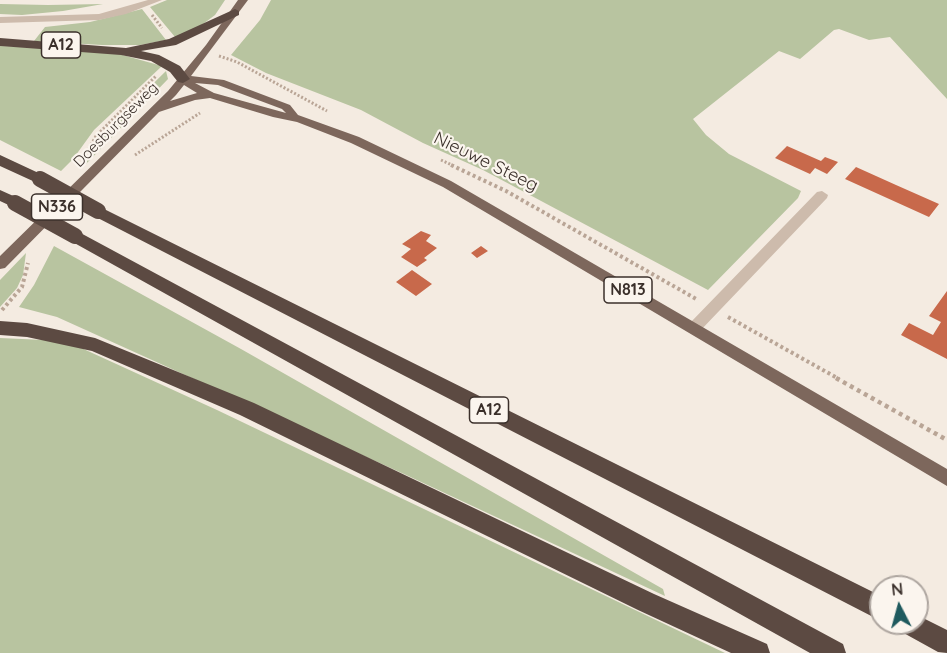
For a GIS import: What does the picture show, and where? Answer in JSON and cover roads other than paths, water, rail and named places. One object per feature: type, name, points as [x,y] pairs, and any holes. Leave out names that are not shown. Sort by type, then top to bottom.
[{"type":"highway","name":"A12","points":[[121,51],[172,42],[235,13]]},
{"type":"highway","name":"A12","points":[[0,42],[121,51],[161,61],[175,69],[183,79]]},
{"type":"highway","name":"A12","points":[[0,160],[869,603]]},
{"type":"highway","name":"A12","points":[[0,195],[834,653]]},
{"type":"highway","points":[[0,328],[27,330],[95,345],[247,409],[646,602],[758,653]]},
{"type":"highway","points":[[929,634],[947,643]]},
{"type":"main road","name":"Doesburgseweg","points":[[0,264],[156,110],[204,53],[243,0]]},
{"type":"main road","points":[[204,53],[208,70],[220,82]]},
{"type":"main road","name":"Nieuwe Steeg","points":[[183,79],[220,82],[286,108],[300,119]]},
{"type":"main road","name":"Nieuwe Steeg","points":[[183,79],[210,95],[277,115],[300,119],[355,140],[447,184],[947,478]]},
{"type":"main road","points":[[156,110],[194,97],[210,95]]},
{"type":"street","points":[[0,20],[99,17],[123,12],[157,0]]},
{"type":"street","points":[[694,328],[822,195]]}]
